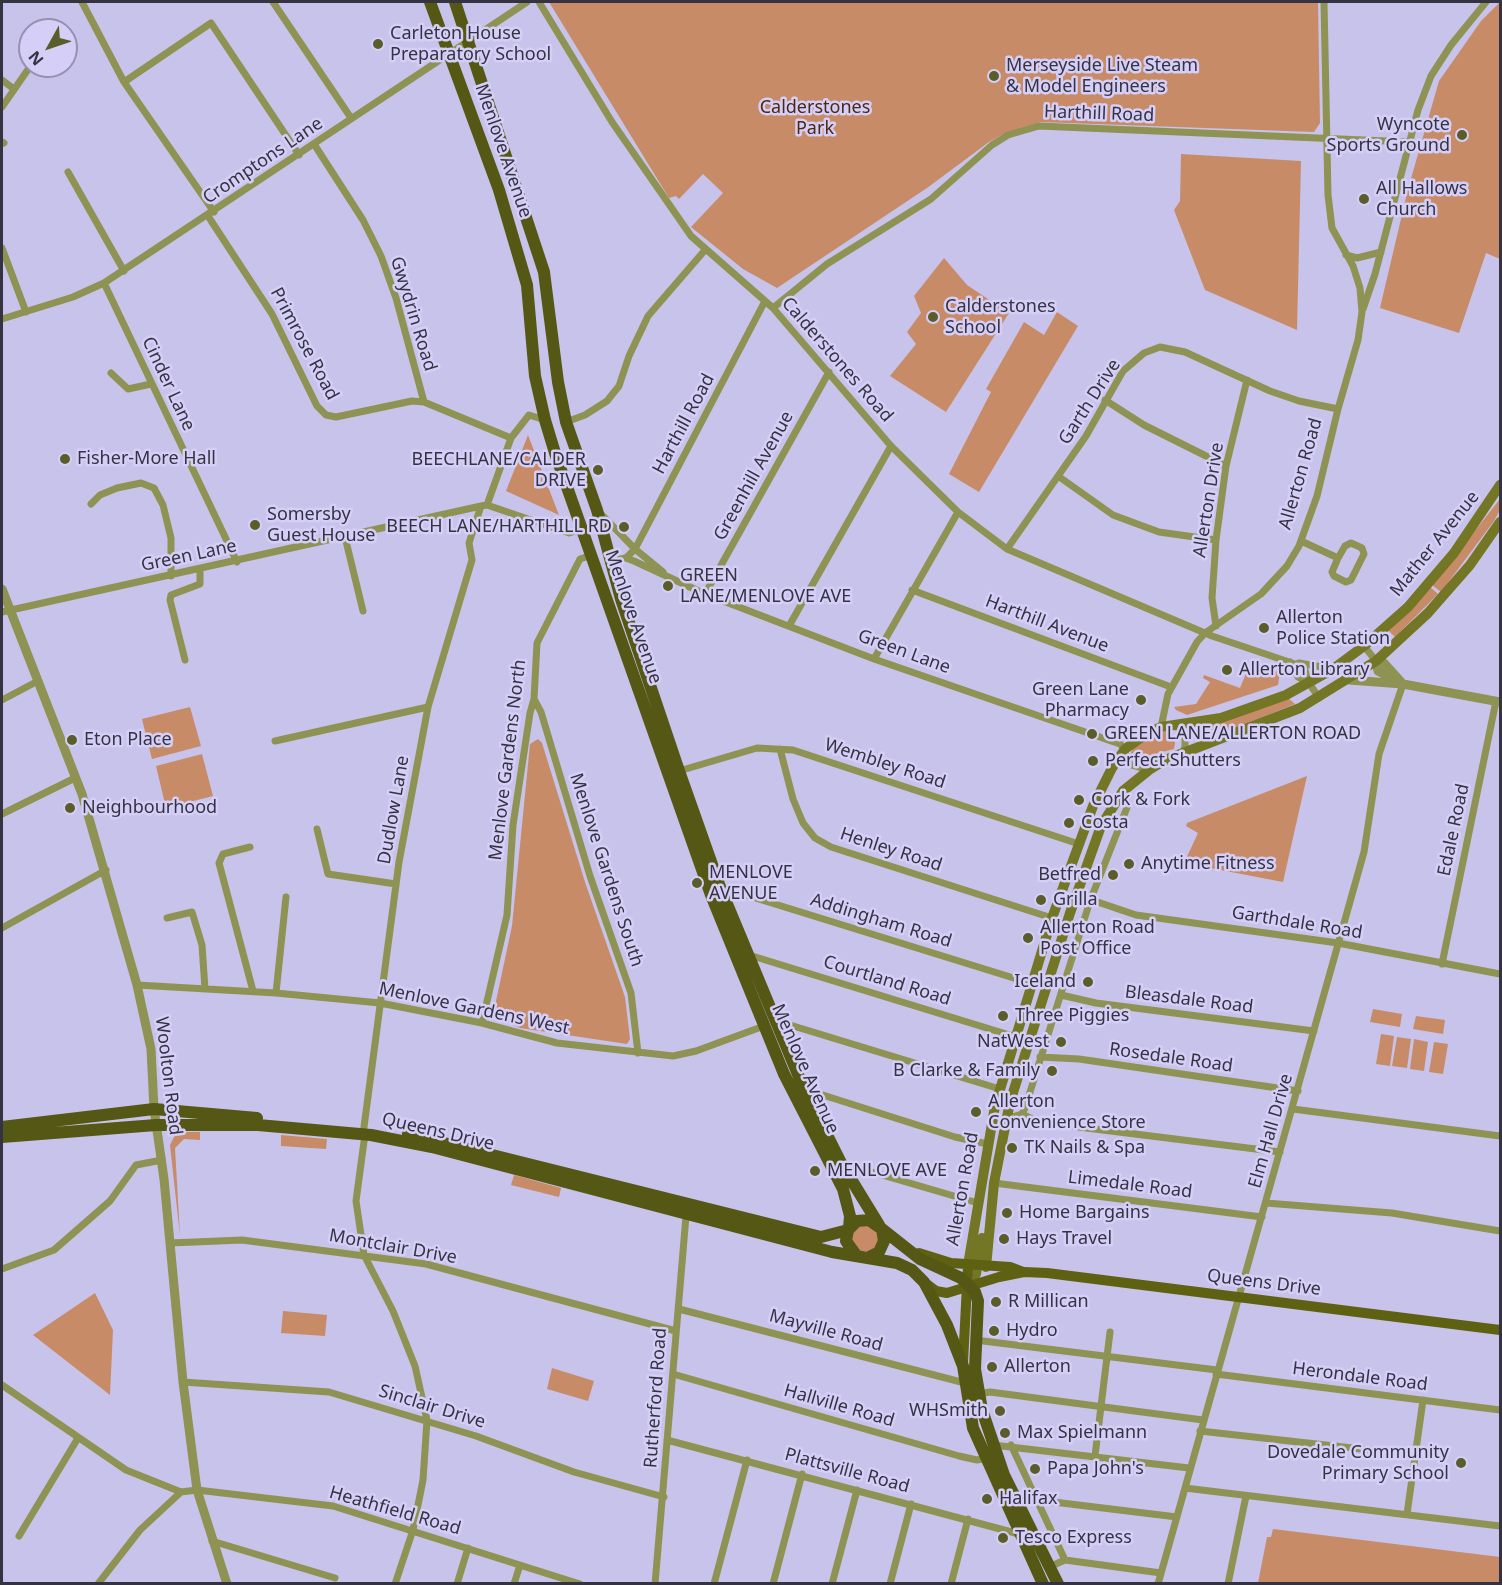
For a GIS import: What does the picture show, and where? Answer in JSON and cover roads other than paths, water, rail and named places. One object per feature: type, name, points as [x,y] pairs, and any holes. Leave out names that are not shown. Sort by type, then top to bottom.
[{"type":"highway","name":"Menlove Avenue","points":[[430,2],[499,190],[527,285],[535,376],[544,420],[711,895],[764,1026],[805,1119],[843,1189],[850,1216],[849,1229]]},
{"type":"highway","name":"Menlove Avenue","points":[[455,2],[544,272],[558,382],[566,422],[596,507],[621,599],[679,771],[720,886],[804,1089],[841,1162],[880,1227]]},
{"type":"highway","points":[[576,509],[596,507]]},
{"type":"highway","points":[[593,555],[610,561]]},
{"type":"highway","name":"Queens Drive","points":[[2,1127],[154,1109],[365,1130],[441,1140],[821,1237],[849,1229]]},
{"type":"highway","name":"Queens Drive","points":[[2,1137],[156,1125],[258,1125],[365,1130],[686,1216],[862,1256]]},
{"type":"highway","points":[[862,1256],[883,1246],[880,1227],[863,1220],[849,1229],[846,1241],[862,1256],[897,1263],[912,1270],[924,1282],[947,1324],[963,1366]]},
{"type":"highway","name":"Queens Drive","points":[[880,1227],[931,1266],[971,1285]]},
{"type":"highway","name":"Allerton Road","points":[[971,1285],[978,1301],[975,1340],[978,1394],[992,1453],[1019,1534],[1043,1584]]},
{"type":"highway","name":"Allerton Road","points":[[963,1366],[971,1423],[992,1453],[1023,1519],[1058,1584]]},
{"type":"main road","name":"Mather Avenue","points":[[1112,768],[1125,749],[1136,740],[1161,727],[1221,718],[1286,695],[1333,669],[1364,646],[1408,607],[1454,553],[1500,485]]},
{"type":"main road","name":"Mather Avenue","points":[[1123,791],[1149,770],[1182,754],[1266,723],[1319,698],[1376,661],[1428,613],[1470,566],[1500,522]]},
{"type":"main road","name":"Allerton Road","points":[[971,1285],[977,1266],[978,1203],[1000,1089],[1052,918],[1093,806],[1112,768]]},
{"type":"main road","name":"Allerton Road","points":[[963,1366],[971,1285],[977,1266],[988,1247],[992,1197],[1005,1119],[1101,826],[1123,791]]},
{"type":"main road","points":[[977,1266],[985,1219],[992,1197]]},
{"type":"main road","points":[[988,1247],[997,1261],[1010,1267]]},
{"type":"main road","name":"Queens Drive","points":[[907,1249],[940,1261],[977,1266],[1010,1267],[1024,1272],[1500,1330]]},
{"type":"main road","name":"Queens Drive","points":[[924,1282],[942,1293],[1024,1272]]},
{"type":"street","points":[[82,2],[124,82],[211,214]]},
{"type":"street","points":[[273,2],[351,118]]},
{"type":"street","name":"Cromptons Lane","points":[[2,319],[104,284],[527,2]]},
{"type":"street","name":"Calderstones Road","points":[[539,2],[612,122],[691,236],[773,308],[891,446],[958,512],[1007,549],[1205,633],[1248,650],[1290,662],[1312,663],[1333,669]]},
{"type":"street","name":"Allerton Road","points":[[1161,727],[1171,687],[1205,633],[1261,594],[1287,566],[1301,541],[1317,496],[1338,409],[1358,340],[1362,312],[1360,288],[1332,228],[1328,195],[1329,138],[1324,2]]},
{"type":"street","points":[[1362,312],[1431,76],[1450,45],[1486,2]]},
{"type":"street","points":[[124,82],[211,23],[299,154]]},
{"type":"street","points":[[2,107],[22,78]]},
{"type":"street","points":[[2,80],[14,89]]},
{"type":"street","name":"Harthill Road","points":[[773,308],[827,264],[931,199],[992,145],[1008,135],[1040,126],[1410,142]]},
{"type":"street","name":"Gwydrin Road","points":[[314,144],[363,220],[381,256],[396,298],[424,402]]},
{"type":"street","points":[[68,172],[124,271]]},
{"type":"street","name":"Primrose Road","points":[[211,214],[272,314],[317,406],[326,416],[336,417],[412,401],[424,402],[511,438]]},
{"type":"street","points":[[2,248],[26,312]]},
{"type":"street","points":[[566,422],[585,415],[607,401],[619,386],[629,356],[648,316],[705,250]]},
{"type":"street","points":[[1346,255],[1357,258],[1381,252]]},
{"type":"street","name":"Cinder Lane","points":[[104,284],[237,562]]},
{"type":"street","name":"Harthill Road","points":[[626,558],[635,549],[765,301]]},
{"type":"street","name":"Garth Drive","points":[[1007,549],[1058,476],[1123,371],[1144,353],[1160,347],[1185,352],[1299,401],[1338,409]]},
{"type":"street","name":"Greenhill Avenue","points":[[705,594],[829,372]]},
{"type":"street","points":[[111,373],[128,388],[151,384]]},
{"type":"street","name":"Allerton Drive","points":[[1216,626],[1212,598],[1216,540],[1226,466],[1248,380]]},
{"type":"street","points":[[1105,400],[1144,425],[1226,466]]},
{"type":"street","name":"Dudlow Lane","points":[[395,1584],[413,1530],[423,1480],[427,1420],[415,1366],[393,1311],[364,1255],[356,1201],[380,1003],[396,884],[428,707],[472,560],[469,543],[511,438],[530,415],[544,420]]},
{"type":"street","points":[[789,626],[891,446]]},
{"type":"street","points":[[1058,476],[1113,515],[1160,532],[1216,540]]},
{"type":"street","points":[[91,504],[100,495],[117,488],[141,483],[154,488],[163,505],[171,538],[171,576]]},
{"type":"street","points":[[484,505],[569,533],[583,529]]},
{"type":"street","name":"Green Lane","points":[[5,611],[237,562],[484,505]]},
{"type":"street","name":"Green Lane","points":[[596,507],[635,549],[673,580]]},
{"type":"street","points":[[874,659],[958,512]]},
{"type":"street","points":[[345,537],[363,611]]},
{"type":"street","points":[[1301,541],[1338,558]]},
{"type":"street","points":[[1351,543],[1362,548],[1364,555],[1351,580],[1346,582],[1334,576],[1332,572],[1338,558],[1345,546],[1351,543]]},
{"type":"street","name":"Menlove Gardens North","points":[[482,1023],[507,915],[513,825],[534,699],[537,643],[580,559],[593,555]]},
{"type":"street","points":[[610,561],[626,558]]},
{"type":"street","name":"Green Lane","points":[[626,558],[705,594],[874,659],[1094,734],[1120,744],[1125,749]]},
{"type":"street","points":[[185,660],[170,600],[171,595],[200,584],[200,569]]},
{"type":"street","name":"Woolton Road","points":[[2,589],[5,611],[75,778],[106,870],[137,985],[151,1049],[154,1109],[162,1160],[183,1382],[197,1490],[227,1584]]},
{"type":"street","name":"Harthill Avenue","points":[[912,590],[1171,687]]},
{"type":"street","points":[[1364,646],[1376,661],[1384,663],[1403,684]]},
{"type":"street","points":[[1290,662],[1298,677],[1309,683],[1319,698]]},
{"type":"street","points":[[1349,680],[1403,684],[1498,702]]},
{"type":"street","points":[[2,700],[36,682]]},
{"type":"street","name":"Elm Hall Drive","points":[[1158,1584],[1364,852],[1379,754],[1403,684]]},
{"type":"street","name":"Menlove Gardens South","points":[[534,699],[541,712],[590,876],[631,993],[638,1053]]},
{"type":"street","name":"Edale Road","points":[[1442,964],[1498,702]]},
{"type":"street","points":[[275,741],[428,707]]},
{"type":"street","points":[[1176,725],[1185,735],[1185,747],[1182,754]]},
{"type":"street","name":"Wembley Road","points":[[679,771],[757,748],[780,749],[819,758],[1079,844]]},
{"type":"street","name":"Henley Road","points":[[780,749],[793,799],[803,823],[815,838],[831,847],[1052,918]]},
{"type":"street","points":[[1125,749],[1125,757],[1131,765],[1149,770]]},
{"type":"street","points":[[2,814],[75,778]]},
{"type":"street","points":[[1123,791],[1128,805],[1090,901],[1022,1114],[1038,1122],[1281,1152]]},
{"type":"street","points":[[317,829],[327,874],[396,884]]},
{"type":"street","points":[[250,847],[223,854],[219,863],[253,991]]},
{"type":"street","points":[[2,928],[106,870]]},
{"type":"street","name":"Addingham Road","points":[[720,886],[1033,984]]},
{"type":"street","name":"Garthdale Road","points":[[1077,895],[1136,915],[1338,943],[1500,974]]},
{"type":"street","points":[[276,993],[286,897]]},
{"type":"street","points":[[167,918],[192,912],[202,945],[206,989]]},
{"type":"street","name":"Courtland Road","points":[[748,954],[1016,1037]]},
{"type":"street","name":"Menlove Gardens West","points":[[137,985],[253,991],[380,1003],[482,1023],[558,1043],[673,1056],[696,1052],[764,1026]]},
{"type":"street","name":"Bleasdale Road","points":[[1061,995],[1096,1004],[1314,1031]]},
{"type":"street","points":[[778,1026],[790,1025],[1000,1089]]},
{"type":"street","name":"Rosedale Road","points":[[1040,1057],[1078,1059],[1298,1090]]},
{"type":"street","points":[[804,1089],[955,1137],[988,1144]]},
{"type":"street","points":[[1293,1109],[1500,1136]]},
{"type":"street","name":"Allerton Road","points":[[1005,1119],[1022,1114]]},
{"type":"street","points":[[2,1269],[54,1250],[110,1201],[136,1165],[162,1160]]},
{"type":"street","points":[[841,1162],[978,1203]]},
{"type":"street","name":"Limedale Road","points":[[994,1183],[1262,1217]]},
{"type":"street","points":[[1266,1203],[1392,1214],[1500,1231]]},
{"type":"street","name":"Rutherford Road","points":[[655,1584],[686,1216]]},
{"type":"street","name":"Montclair Drive","points":[[170,1242],[242,1240],[426,1264],[676,1331]]},
{"type":"street","name":"Mayville Road","points":[[679,1309],[965,1383]]},
{"type":"street","points":[[1095,1456],[1110,1332]]},
{"type":"street","name":"Herondale Road","points":[[975,1340],[1500,1410]]},
{"type":"street","name":"Hallville Road","points":[[673,1374],[971,1460],[1011,1445],[1189,1468]]},
{"type":"street","name":"Sinclair Drive","points":[[183,1382],[329,1392],[427,1420],[574,1473],[664,1497]]},
{"type":"street","points":[[3,1389],[126,1470],[181,1492],[140,1530],[98,1584]]},
{"type":"street","points":[[978,1394],[990,1392],[1203,1420]]},
{"type":"street","points":[[1407,1514],[1423,1400]]},
{"type":"street","points":[[1200,1431],[1415,1455]]},
{"type":"street","points":[[19,1536],[78,1438]]},
{"type":"street","name":"Plattsville Road","points":[[667,1440],[802,1474],[1019,1534]]},
{"type":"street","points":[[1011,1445],[1065,1560]]},
{"type":"street","points":[[714,1584],[747,1460]]},
{"type":"street","points":[[773,1584],[802,1474]]},
{"type":"street","points":[[1185,1488],[1500,1526]]},
{"type":"street","name":"Heathfield Road","points":[[181,1492],[197,1490],[333,1506],[575,1583]]},
{"type":"street","points":[[832,1584],[857,1490]]},
{"type":"street","points":[[1228,1584],[1246,1496]]},
{"type":"street","points":[[1037,1500],[1177,1517]]},
{"type":"street","points":[[890,1584],[911,1504]]},
{"type":"street","points":[[951,1584],[968,1519]]},
{"type":"street","points":[[212,1540],[335,1578]]},
{"type":"street","points":[[457,1584],[468,1548]]},
{"type":"street","points":[[1049,1567],[1065,1560],[1161,1573]]},
{"type":"street","points":[[514,1584],[520,1565]]},
{"type":"place","name":"Carleton House Preparatory School","points":[[378,44]]},
{"type":"place","name":"Merseyside Live Steam & Model Engineers","points":[[994,76]]},
{"type":"place","name":"Wyncote Sports Ground","points":[[1462,135]]},
{"type":"place","name":"All Hallows Church","points":[[1364,199]]},
{"type":"place","name":"Calderstones School","points":[[933,317]]},
{"type":"place","name":"Fisher-More Hall","points":[[65,459]]},
{"type":"place","name":"BEECHLANE/CALDER DRIVE","points":[[598,470]]},
{"type":"place","name":"Somersby Guest House","points":[[255,525]]},
{"type":"place","name":"BEECH LANE/HARTHILL RD","points":[[624,527]]},
{"type":"place","name":"GREEN LANE/MENLOVE AVE","points":[[668,586]]},
{"type":"place","name":"Allerton Police Station","points":[[1264,628]]},
{"type":"place","name":"Allerton Library","points":[[1227,670]]},
{"type":"place","name":"Green Lane Pharmacy","points":[[1141,700]]},
{"type":"place","name":"GREEN LANE/ALLERTON ROAD","points":[[1092,734]]},
{"type":"place","name":"Eton Place","points":[[72,740]]},
{"type":"place","name":"Perfect Shutters","points":[[1093,761]]},
{"type":"place","name":"Cork & Fork","points":[[1079,800]]},
{"type":"place","name":"Neighbourhood","points":[[70,808]]},
{"type":"place","name":"Costa","points":[[1069,823]]},
{"type":"place","name":"Anytime Fitness","points":[[1129,864]]},
{"type":"place","name":"Betfred","points":[[1113,875]]},
{"type":"place","name":"MENLOVE AVENUE","points":[[697,883]]},
{"type":"place","name":"Grilla","points":[[1041,900]]},
{"type":"place","name":"Allerton Road Post Office","points":[[1028,938]]},
{"type":"place","name":"Iceland","points":[[1088,982]]},
{"type":"place","name":"Three Piggies","points":[[1003,1016]]},
{"type":"place","name":"NatWest","points":[[1061,1042]]},
{"type":"place","name":"B Clarke & Family","points":[[1052,1071]]},
{"type":"place","name":"Allerton Convenience Store","points":[[976,1112]]},
{"type":"place","name":"TK Nails & Spa","points":[[1012,1148]]},
{"type":"place","name":"MENLOVE AVE","points":[[815,1171]]},
{"type":"place","name":"Home Bargains","points":[[1007,1213]]},
{"type":"place","name":"Hays Travel","points":[[1004,1239]]},
{"type":"place","name":"R Millican","points":[[996,1302]]},
{"type":"place","name":"Hydro","points":[[994,1331]]},
{"type":"place","name":"Allerton","points":[[992,1367]]},
{"type":"place","name":"WHSmith","points":[[1000,1411]]},
{"type":"place","name":"Max Spielmann","points":[[1005,1433]]},
{"type":"place","name":"Dovedale Community Primary School","points":[[1461,1463]]},
{"type":"place","name":"Papa John's","points":[[1035,1469]]},
{"type":"place","name":"Halifax","points":[[987,1499]]},
{"type":"place","name":"Tesco Express","points":[[1003,1538]]},
{"type":"park label","name":"Calderstones Park","points":[[815,118]]}]
